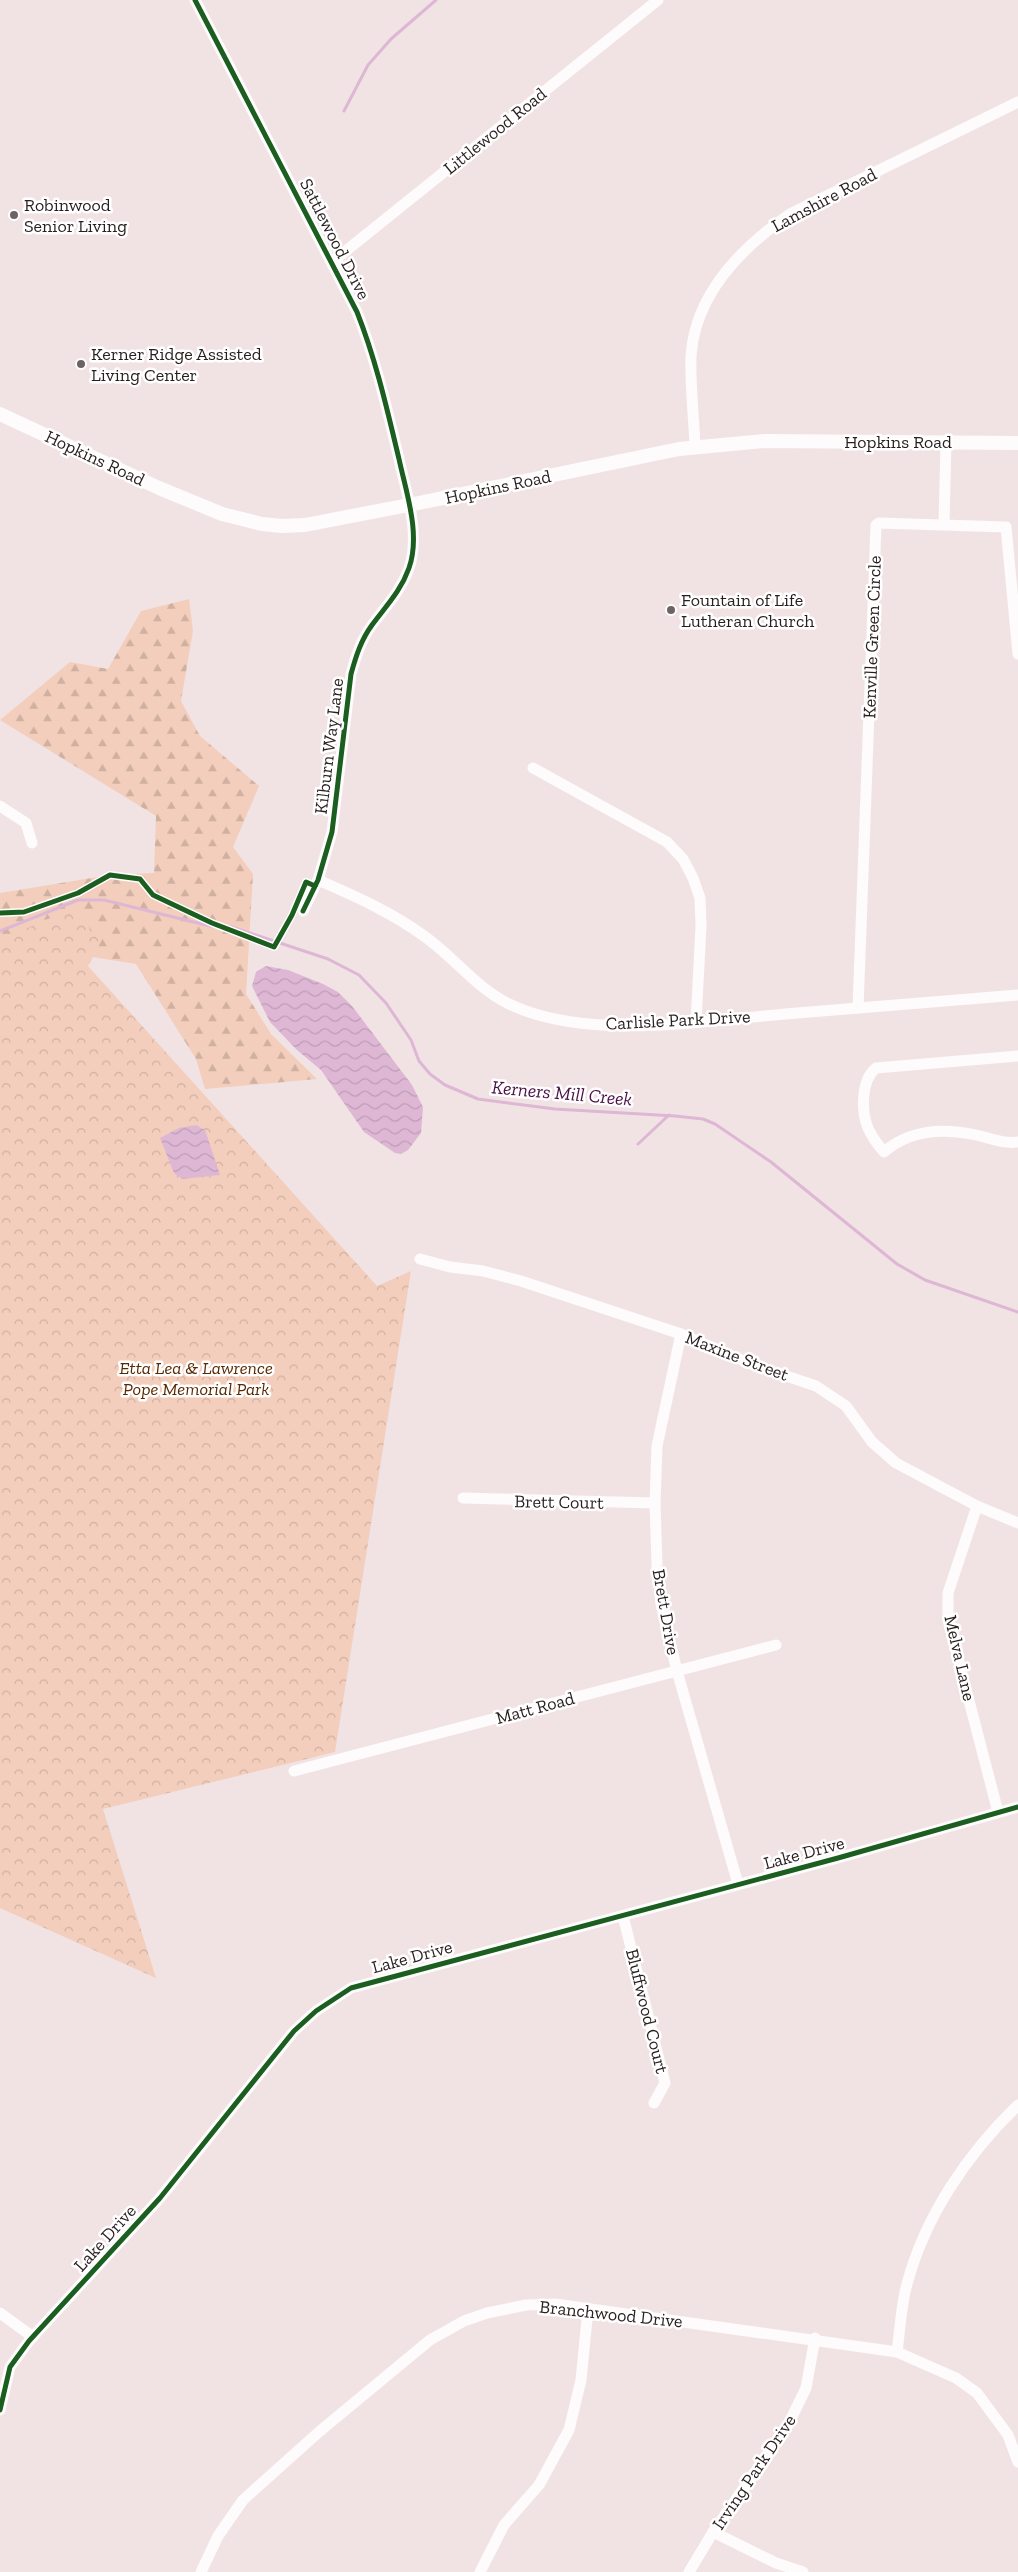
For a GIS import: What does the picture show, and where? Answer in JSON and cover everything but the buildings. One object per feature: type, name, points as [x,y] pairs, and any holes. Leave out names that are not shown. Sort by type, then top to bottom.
[{"type":"main road","name":"Hopkins Road","points":[[0,414],[159,488],[242,520],[262,524],[305,525],[409,506],[695,448],[766,441],[1018,443]]},
{"type":"street","name":"Sattlewood Drive","points":[[195,0],[357,312],[373,353],[409,506]]},
{"type":"street","name":"Littlewood Road","points":[[332,262],[658,0]]},
{"type":"street","name":"Lamshire Road","points":[[695,448],[691,355],[706,302],[731,263],[768,230],[790,214],[1018,102]]},
{"type":"street","points":[[944,524],[946,442]]},
{"type":"street","name":"Kilburn Way Lane","points":[[303,911],[318,880],[332,832],[351,674],[358,649],[371,626],[399,593],[410,566],[413,542],[409,506]]},
{"type":"street","name":"Kenville Green Circle","points":[[858,1008],[876,525],[879,523],[944,524],[1006,527],[1018,654]]},
{"type":"street","points":[[534,768],[667,842],[683,859],[694,878],[700,898],[702,926],[696,1022]]},
{"type":"street","points":[[0,806],[26,823],[32,843]]},
{"type":"street","name":"Carlisle Park Drive","points":[[318,880],[376,906],[401,921],[453,958],[482,987],[509,1004],[533,1013],[564,1020],[613,1025],[696,1022],[1018,995]]},
{"type":"street","points":[[1018,1056],[876,1068],[865,1082],[868,1128],[884,1152],[912,1134],[944,1130],[977,1134],[1006,1144],[1018,1142]]},
{"type":"street","name":"Maxine Street","points":[[420,1259],[450,1267],[483,1271],[521,1281],[681,1334],[751,1364],[816,1386],[846,1406],[872,1442],[896,1463],[977,1506],[1018,1523]]},
{"type":"street","name":"Brett Drive","points":[[681,1334],[657,1446],[655,1503],[657,1566],[661,1604],[677,1671],[738,1884]]},
{"type":"street","name":"Brett Court","points":[[463,1498],[655,1503]]},
{"type":"street","name":"Melva Lane","points":[[977,1506],[948,1593],[948,1620],[998,1812]]},
{"type":"street","name":"Matt Road","points":[[294,1770],[776,1645]]},
{"type":"street","name":"Lake Drive","points":[[0,2410],[10,2367],[33,2337],[160,2198],[294,2031],[325,2004],[351,1988],[623,1916],[1018,1807]]},
{"type":"street","name":"Bluffwood Court","points":[[623,1916],[665,2083],[654,2103]]},
{"type":"street","points":[[897,2352],[907,2284],[928,2229],[957,2177],[971,2157],[1018,2105]]},
{"type":"street","name":"Branchwood Drive","points":[[201,2572],[218,2536],[243,2500],[320,2430],[430,2340],[464,2321],[506,2308],[555,2304],[815,2338],[897,2352],[956,2378],[977,2393],[1008,2435],[1018,2462]]},
{"type":"street","points":[[480,2572],[504,2525],[539,2485],[569,2430],[581,2380],[588,2309]]},
{"type":"street","points":[[0,2313],[33,2337]]},
{"type":"street","name":"Irving Park Drive","points":[[689,2572],[713,2532],[788,2426],[806,2388],[815,2338]]},
{"type":"street","points":[[713,2532],[776,2563],[803,2572]]},
{"type":"green space","points":[[189,599],[193,631],[181,701],[200,736],[259,786],[233,847],[253,874],[246,994],[271,1034],[317,1079],[205,1089],[196,1059],[136,964],[80,955],[0,1132],[0,893],[110,875],[154,873],[156,816],[0,720],[70,662],[108,669],[141,611]]},
{"type":"green space","name":"Etta Lea & Lawrence Pope Memorial Park","points":[[77,910],[86,917],[90,931],[105,934],[88,966],[377,1286],[411,1271],[335,1752],[103,1809],[156,1978],[0,1908],[0,938],[13,935],[44,920]]},
{"type":"water","points":[[266,966],[288,970],[323,984],[338,992],[352,1006],[412,1085],[423,1107],[421,1133],[408,1150],[401,1154],[395,1153],[364,1132],[321,1070],[297,1050],[270,1022],[252,986],[256,972]]},
{"type":"water","points":[[196,1125],[205,1130],[220,1175],[182,1179],[174,1173],[160,1138],[179,1128]]},
{"type":"waterway","points":[[344,111],[368,65],[391,39],[436,0]]},
{"type":"waterway","name":"Kerners Mill Creek","points":[[0,931],[78,900],[104,900],[210,926],[232,927],[328,959],[359,975],[386,1003],[411,1040],[419,1061],[430,1074],[445,1085],[478,1099],[555,1109],[703,1119],[715,1124],[771,1162],[897,1264],[925,1280],[1018,1312]]},
{"type":"waterway","points":[[638,1144],[669,1115]]},
{"type":"cycle path","points":[[195,0],[357,312],[370,348],[385,403],[413,527],[412,555],[406,576],[365,636],[353,667],[332,832],[318,880],[303,911]]},
{"type":"cycle path","points":[[0,913],[24,912],[78,893],[110,875],[140,879],[153,895],[212,923],[274,947],[292,915],[306,882],[315,886]]},
{"type":"cycle path","points":[[0,2410],[10,2367],[29,2341],[160,2198],[294,2031],[316,2011],[351,1988],[838,1858],[1018,1807]]},
{"type":"place","name":"Robinwood Senior Living","points":[[14,215]]},
{"type":"place","name":"Kerner Ridge Assisted Living Center","points":[[81,364]]},
{"type":"place","name":"Fountain of Life Lutheran Church","points":[[671,610]]}]
